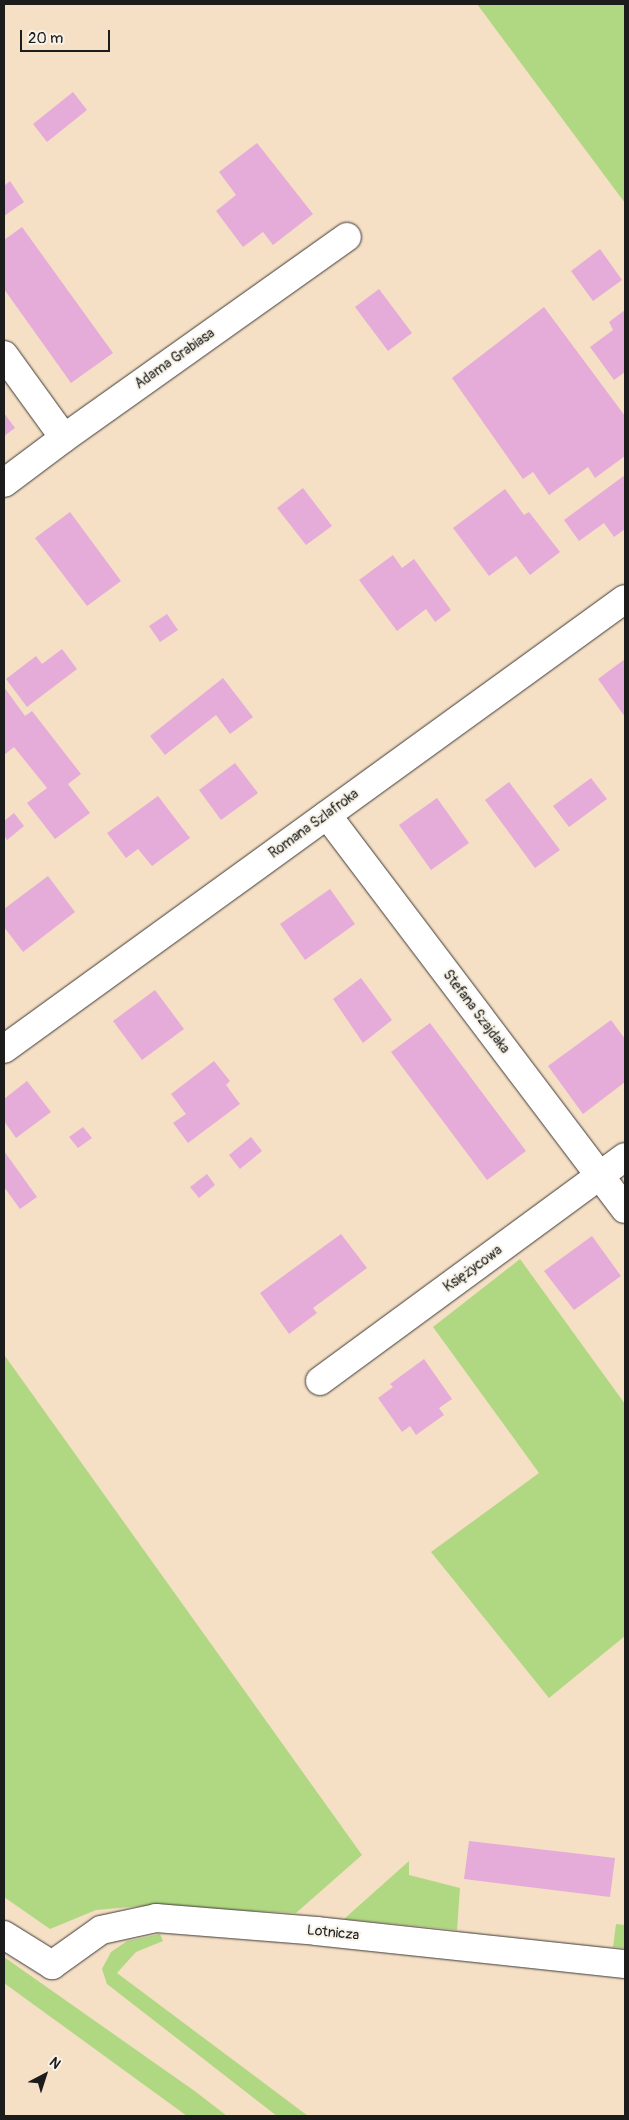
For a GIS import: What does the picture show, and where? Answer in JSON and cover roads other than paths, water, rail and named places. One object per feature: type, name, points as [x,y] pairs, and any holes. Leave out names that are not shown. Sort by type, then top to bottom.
[{"type":"street","name":"Adama Grabiasa","points":[[4,483],[64,438],[347,237]]},
{"type":"street","points":[[4,355],[64,438]]},
{"type":"street","name":"Romana Szlafroka","points":[[4,1050],[625,599]]},
{"type":"street","name":"Stefana Szajdaka","points":[[328,815],[625,1209]]},
{"type":"street","name":"Księżycowa","points":[[320,1381],[625,1157]]},
{"type":"street","name":"Lotnicza","points":[[4,1935],[52,1965],[101,1930],[156,1918],[316,1931],[625,1964]]}]
